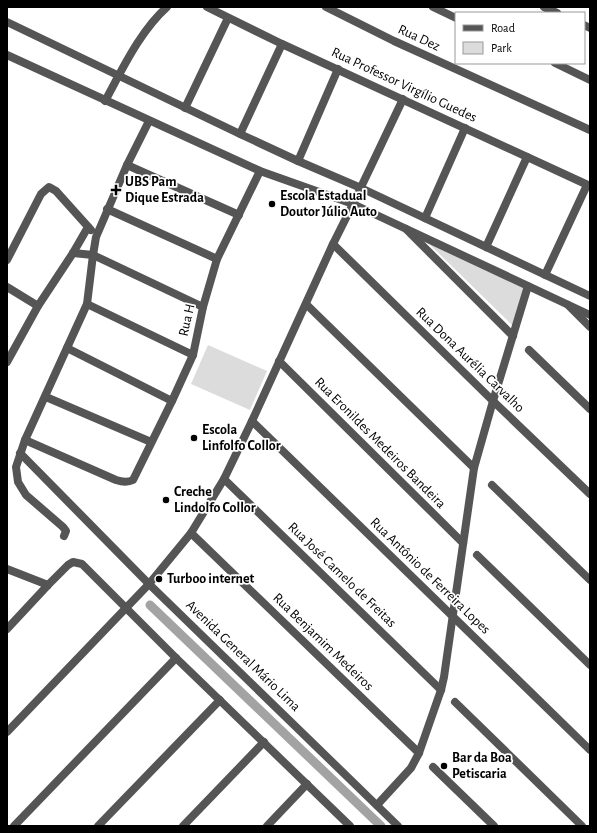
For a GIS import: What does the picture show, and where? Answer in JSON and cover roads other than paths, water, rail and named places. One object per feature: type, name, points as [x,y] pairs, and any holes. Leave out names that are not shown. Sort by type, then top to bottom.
[{"type":"street","points":[[105,101],[134,49],[150,26],[167,7]]},
{"type":"street","name":"Rua Professor Virgílio Guedes","points":[[207,7],[282,44],[589,186]]},
{"type":"street","name":"Rua Dez","points":[[326,7],[394,41],[590,130]]},
{"type":"street","points":[[432,7],[455,18]]},
{"type":"street","points":[[544,7],[555,12]]},
{"type":"street","points":[[185,108],[228,18]]},
{"type":"street","points":[[7,22],[240,134],[361,188],[590,296]]},
{"type":"street","points":[[240,134],[282,44]]},
{"type":"street","points":[[7,55],[260,171],[353,204],[590,315]]},
{"type":"street","points":[[557,64],[590,80]]},
{"type":"street","points":[[298,161],[338,69]]},
{"type":"street","points":[[7,732],[148,585],[191,532],[224,479],[333,244],[403,99]]},
{"type":"street","points":[[64,536],[66,531],[63,527],[26,495],[18,482],[16,467],[25,440],[88,304],[96,237],[127,165],[149,121]]},
{"type":"street","points":[[425,218],[466,128]]},
{"type":"street","points":[[486,246],[527,157]]},
{"type":"street","points":[[127,165],[239,215]]},
{"type":"street","name":"Rua H","points":[[25,440],[116,480],[129,482],[133,480],[137,475],[151,442],[172,401],[192,355],[203,307],[217,259],[260,171]]},
{"type":"street","points":[[545,275],[589,186]]},
{"type":"street","points":[[7,260],[41,194],[49,187],[56,191],[96,237]]},
{"type":"street","points":[[107,209],[217,259]]},
{"type":"street","points":[[7,362],[38,306],[73,253],[88,227]]},
{"type":"street","points":[[406,229],[513,336]]},
{"type":"street","name":"Rua Dona Aurélia Carvalho","points":[[333,244],[590,494]]},
{"type":"street","points":[[73,253],[93,255],[203,307]]},
{"type":"street","points":[[377,805],[411,768],[419,753],[441,690],[474,468],[528,286]]},
{"type":"street","points":[[7,287],[38,306]]},
{"type":"street","points":[[88,304],[192,355]]},
{"type":"street","points":[[306,304],[474,468]]},
{"type":"street","points":[[566,304],[590,327]]},
{"type":"street","points":[[67,348],[172,401]]},
{"type":"street","points":[[529,350],[590,409]]},
{"type":"street","name":"Rua Eronildes Medeiros Bandeira","points":[[279,361],[463,543]]},
{"type":"street","points":[[46,397],[151,442]]},
{"type":"street","name":"Rua Antônio de Ferreira Lopes","points":[[252,421],[590,750]]},
{"type":"street","name":"Avenida General Mário Lima","points":[[20,453],[148,585],[398,826]]},
{"type":"street","name":"Rua José Camelo de Freitas","points":[[224,479],[441,690]]},
{"type":"street","points":[[492,486],[590,580]]},
{"type":"street","name":"Rua Benjamim Medeiros","points":[[191,532],[419,753]]},
{"type":"street","points":[[478,555],[590,665]]},
{"type":"street","points":[[7,630],[64,569],[73,562],[82,564],[176,658],[350,826]]},
{"type":"street","points":[[7,568],[48,585]]},
{"type":"street","points":[[14,826],[176,658]]},
{"type":"street","points":[[98,826],[220,700]]},
{"type":"street","points":[[455,702],[582,826]]},
{"type":"street","points":[[183,826],[264,742]]},
{"type":"street","points":[[433,766],[494,826]]},
{"type":"street","points":[[267,826],[307,784]]},
{"type":"waterway","points":[[150,605],[381,826]]},
{"type":"place","name":"UBS Pam Dique Estrada","points":[[116,190]]},
{"type":"place","name":"Escola Estadual Doutor Júlio Auto","points":[[272,204]]},
{"type":"place","name":"Escola Linfolfo Collor","points":[[194,438]]},
{"type":"place","name":"Creche Lindolfo Collor","points":[[166,500]]},
{"type":"place","name":"Turboo internet","points":[[159,579]]},
{"type":"place","name":"Bar da Boa Petiscaria","points":[[444,766]]}]
